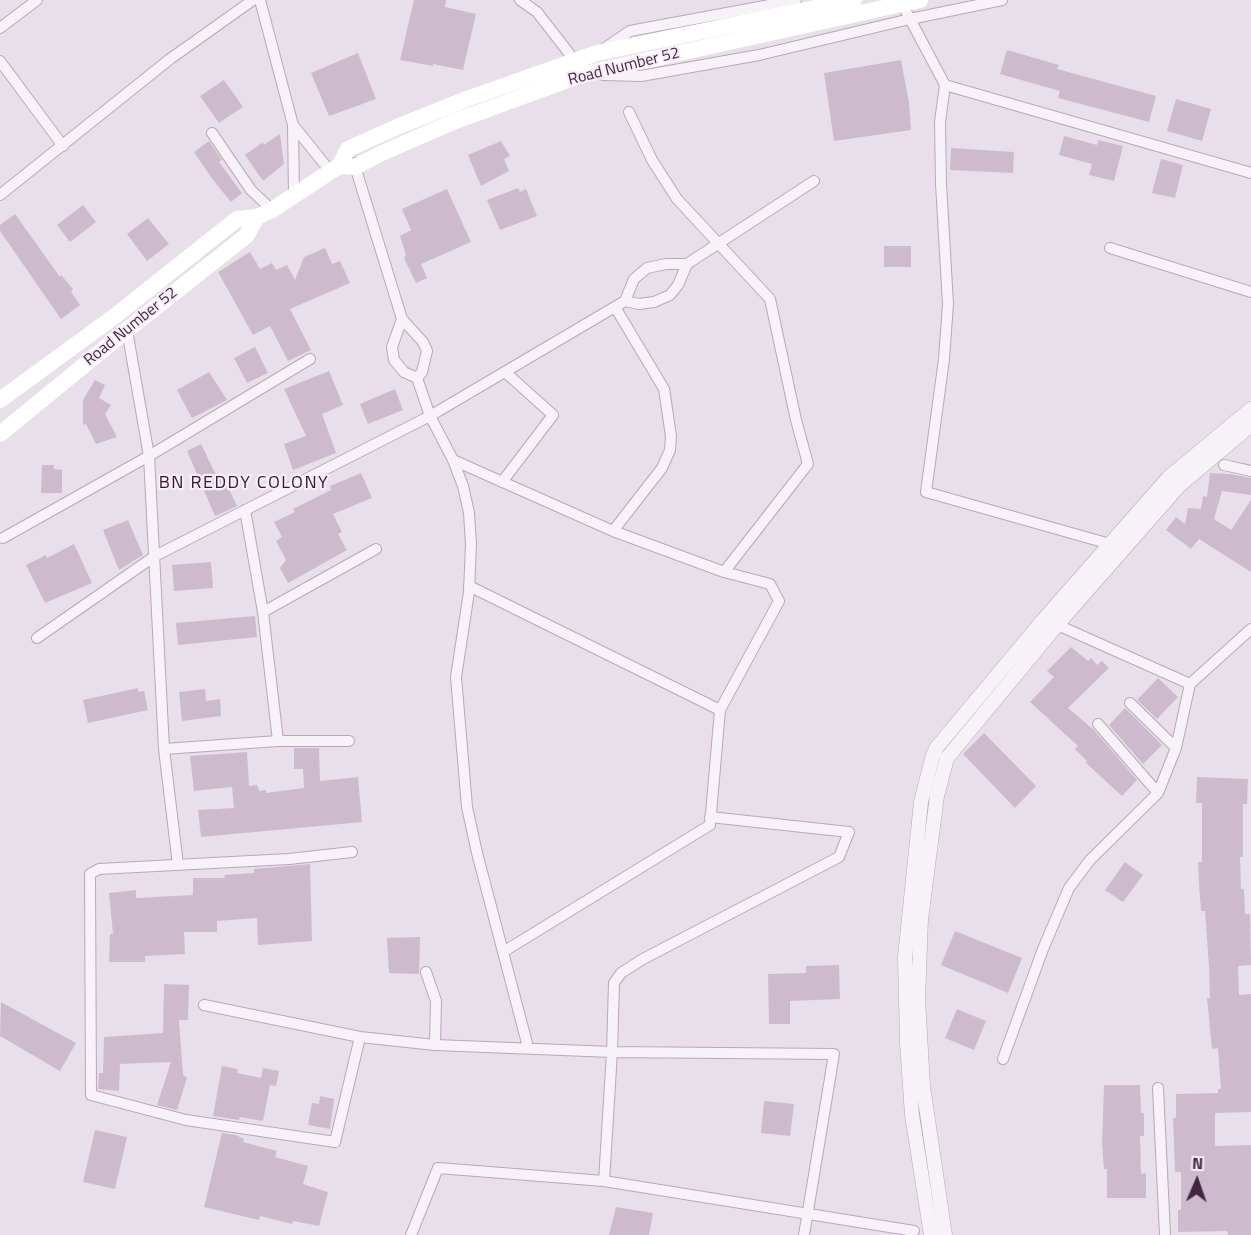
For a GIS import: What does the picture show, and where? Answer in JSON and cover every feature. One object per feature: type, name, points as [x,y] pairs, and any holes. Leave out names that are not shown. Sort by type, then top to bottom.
[{"type":"main road","name":"Road Number 52","points":[[341,168],[348,149],[467,99],[580,67],[854,0]]},
{"type":"main road","name":"Road Number 52","points":[[0,434],[246,236],[265,214],[341,168],[382,153],[580,67],[597,53],[632,54],[920,0]]},
{"type":"main road","name":"Road Number 52","points":[[0,400],[115,316],[237,219],[265,214]]},
{"type":"street","points":[[0,28],[37,0]]},
{"type":"street","points":[[0,195],[170,58],[253,0]]},
{"type":"street","points":[[260,0],[293,125],[294,195]]},
{"type":"street","points":[[520,0],[537,12],[580,67],[641,76],[759,55],[1002,0]]},
{"type":"street","points":[[597,53],[630,31],[796,0]]},
{"type":"street","points":[[900,0],[945,85],[940,122],[948,304],[944,359],[926,492],[1110,544]]},
{"type":"street","points":[[0,61],[63,146]]},
{"type":"street","points":[[945,85],[1251,173]]},
{"type":"street","points":[[629,112],[652,160],[676,199],[770,299],[796,420],[808,464],[724,572]]},
{"type":"street","points":[[293,125],[341,168],[402,320],[423,342],[427,351],[422,372],[417,378]]},
{"type":"street","points":[[212,133],[265,214]]},
{"type":"street","points":[[620,304],[654,303],[670,296],[678,285],[687,264],[814,181]]},
{"type":"street","points":[[1110,248],[1251,292]]},
{"type":"street","points":[[37,638],[154,556],[430,416],[620,304],[634,279],[647,268],[666,264],[687,264]]},
{"type":"street","points":[[613,531],[662,468],[670,450],[672,436],[664,389],[620,304]]},
{"type":"street","points":[[402,320],[392,347],[394,360],[404,372],[417,378],[430,416],[464,486],[469,513],[471,544],[469,586],[456,678],[467,807],[528,1047]]},
{"type":"street","points":[[127,330],[149,456],[164,749],[178,865]]},
{"type":"street","points":[[3,538],[149,456],[310,359]]},
{"type":"street","points":[[502,482],[553,415],[505,372]]},
{"type":"street","points":[[945,1235],[923,1086],[918,1000],[921,919],[942,770],[952,750],[1110,544],[1168,478],[1251,410]]},
{"type":"street","points":[[931,1235],[912,1115],[905,994],[907,925],[921,802],[929,765],[937,747],[1179,486],[1251,426]]},
{"type":"street","points":[[453,460],[613,531],[724,572],[770,584],[779,601],[720,710],[710,825],[503,952]]},
{"type":"street","points":[[1224,465],[1251,471]]},
{"type":"street","points":[[245,510],[263,612],[278,741]]},
{"type":"street","points":[[263,612],[376,549]]},
{"type":"street","points":[[469,586],[720,710]]},
{"type":"street","points":[[1051,622],[1190,684]]},
{"type":"street","points":[[1003,1059],[1042,949],[1070,888],[1090,860],[1158,793],[1176,748],[1190,684],[1251,629]]},
{"type":"street","points":[[1130,703],[1176,748]]},
{"type":"street","points":[[1098,724],[1158,793]]},
{"type":"street","points":[[164,749],[278,741],[349,741]]},
{"type":"street","points":[[604,1181],[614,983],[621,973],[643,959],[839,857],[849,832],[710,817]]},
{"type":"street","points":[[352,852],[289,860],[99,869],[90,873],[91,1095],[186,1120],[335,1142],[360,1036]]},
{"type":"street","points":[[426,972],[436,1001],[435,1045]]},
{"type":"street","points":[[204,1005],[360,1036],[435,1045],[612,1052],[834,1054],[804,1235]]},
{"type":"street","points":[[1158,1088],[1165,1235]]},
{"type":"street","points":[[411,1235],[438,1168],[604,1181],[914,1231]]},
{"type":"building","points":[[414,0],[446,0],[445,7],[476,14],[463,70],[400,60]]},
{"type":"building","points":[[1007,50],[1059,65],[1057,69],[1156,96],[1149,122],[1058,98],[1060,91],[1000,74]]},
{"type":"building","points":[[358,53],[376,99],[329,116],[311,73]]},
{"type":"building","points":[[901,60],[909,103],[911,130],[834,141],[824,73]]},
{"type":"building","points":[[224,80],[243,107],[219,123],[200,96]]},
{"type":"building","points":[[1176,99],[1211,109],[1202,141],[1167,131]]},
{"type":"building","points":[[280,134],[284,164],[263,181],[245,155],[263,142],[264,145]]},
{"type":"building","points":[[1064,136],[1097,145],[1098,140],[1123,146],[1114,181],[1089,175],[1092,164],[1059,155]]},
{"type":"building","points":[[209,141],[222,160],[219,162],[242,193],[231,202],[194,152]]},
{"type":"building","points":[[501,141],[510,156],[504,159],[509,171],[481,186],[468,155]]},
{"type":"building","points":[[951,148],[1014,152],[1013,173],[950,170]]},
{"type":"building","points":[[1161,159],[1183,165],[1175,198],[1152,193]]},
{"type":"building","points":[[518,188],[520,192],[526,189],[537,216],[500,230],[487,200]]},
{"type":"building","points":[[447,189],[471,242],[421,264],[427,278],[416,283],[404,258],[406,255],[400,236],[411,230],[402,209]]},
{"type":"building","points":[[83,205],[96,222],[70,242],[57,225]]},
{"type":"building","points":[[15,214],[60,277],[61,275],[73,289],[71,292],[80,305],[61,319],[0,231],[0,225]]},
{"type":"building","points":[[148,218],[169,244],[147,261],[127,234]]},
{"type":"building","points":[[884,246],[911,246],[911,267],[884,267]]},
{"type":"building","points":[[325,248],[332,264],[340,261],[350,283],[290,309],[311,350],[288,361],[270,326],[253,335],[218,272],[250,252],[260,269],[272,263],[276,270],[287,265],[295,280],[304,257]]},
{"type":"building","points":[[255,347],[268,373],[247,383],[234,358]]},
{"type":"building","points":[[329,371],[343,405],[322,414],[336,453],[293,470],[284,444],[306,436],[284,389]]},
{"type":"building","points":[[209,372],[227,400],[192,418],[177,390]]},
{"type":"building","points":[[95,380],[105,385],[99,398],[111,405],[105,414],[117,437],[96,444],[86,424],[83,425],[83,400]]},
{"type":"building","points":[[395,389],[403,410],[368,424],[360,404]]},
{"type":"building","points":[[201,444],[217,477],[222,474],[237,506],[215,516],[187,451]]},
{"type":"building","points":[[42,465],[54,465],[54,469],[62,470],[62,493],[41,493]]},
{"type":"building","points":[[361,473],[372,498],[333,514],[342,532],[338,534],[347,550],[288,583],[280,568],[286,560],[276,541],[282,537],[274,522],[295,512],[293,509],[331,490],[330,486]]},
{"type":"building","points":[[1210,473],[1251,478],[1251,495],[1222,491],[1214,519],[1231,530],[1251,500],[1251,572],[1199,539],[1191,549],[1166,530],[1176,517],[1185,524],[1188,508],[1201,509],[1203,496],[1207,497]]},
{"type":"building","points":[[128,520],[143,555],[119,570],[103,530]]},
{"type":"building","points":[[74,544],[92,583],[45,603],[26,565],[46,555],[47,558]]},
{"type":"building","points":[[211,562],[213,588],[174,591],[172,565]]},
{"type":"building","points":[[255,616],[257,637],[178,645],[176,623]]},
{"type":"building","points":[[1071,647],[1088,661],[1091,658],[1097,665],[1102,661],[1109,668],[1068,708],[1094,730],[1137,780],[1122,796],[1086,763],[1087,761],[1075,749],[1078,746],[1030,702],[1054,677],[1047,671]]},
{"type":"building","points":[[1158,678],[1178,697],[1157,719],[1137,700]]},
{"type":"building","points":[[138,688],[138,692],[144,691],[148,710],[88,723],[83,700]]},
{"type":"building","points":[[205,689],[206,701],[220,699],[221,716],[182,721],[179,692]]},
{"type":"building","points":[[1125,708],[1162,745],[1143,764],[1109,725]]},
{"type":"building","points":[[984,733],[1036,786],[1015,808],[963,754]]},
{"type":"building","points":[[294,748],[319,748],[320,781],[358,777],[362,822],[201,837],[198,810],[234,808],[232,787],[194,791],[190,756],[247,752],[249,786],[257,785],[259,791],[266,790],[266,793],[304,788],[303,769],[294,769]]},
{"type":"building","points":[[1197,777],[1248,779],[1247,804],[1243,804],[1243,857],[1240,857],[1241,889],[1244,889],[1245,914],[1250,914],[1251,965],[1238,966],[1239,995],[1251,994],[1251,1112],[1215,1113],[1215,1146],[1251,1145],[1251,1235],[1228,1235],[1227,1231],[1178,1232],[1178,1210],[1181,1210],[1181,1172],[1175,1172],[1173,1118],[1176,1118],[1176,1094],[1218,1093],[1218,1089],[1221,1089],[1218,1048],[1212,1049],[1207,998],[1210,998],[1209,966],[1205,911],[1201,911],[1198,862],[1202,862],[1202,803],[1196,803]]},
{"type":"building","points":[[1125,862],[1143,875],[1123,902],[1105,890]]},
{"type":"building","points":[[310,864],[312,941],[258,945],[257,918],[217,921],[217,932],[184,932],[185,954],[145,956],[145,962],[109,962],[110,934],[113,934],[109,893],[136,890],[136,898],[193,895],[193,878],[225,878],[224,875],[254,873],[254,869]]},
{"type":"building","points":[[955,931],[1022,958],[1008,993],[941,965]]},
{"type":"building","points":[[420,937],[419,974],[389,973],[387,938]]},
{"type":"building","points":[[839,965],[840,999],[790,1001],[790,1024],[769,1024],[768,974],[806,973],[806,966]]},
{"type":"building","points":[[164,984],[189,985],[188,1020],[179,1020],[183,1075],[187,1078],[177,1110],[157,1105],[171,1062],[120,1064],[119,1091],[98,1089],[99,1073],[103,1073],[104,1037],[163,1033]]},
{"type":"building","points":[[1,1002],[76,1043],[60,1071],[0,1036]]},
{"type":"building","points":[[957,1009],[986,1021],[974,1050],[945,1038]]},
{"type":"building","points":[[222,1066],[238,1069],[237,1073],[261,1078],[263,1068],[279,1071],[276,1086],[270,1085],[263,1121],[213,1116]]},
{"type":"building","points":[[1104,1085],[1140,1085],[1141,1113],[1144,1113],[1144,1136],[1140,1136],[1141,1174],[1146,1173],[1146,1198],[1107,1198],[1107,1169],[1104,1169],[1102,1144]]},
{"type":"building","points":[[320,1096],[334,1099],[330,1129],[308,1125],[312,1103],[319,1104]]},
{"type":"building","points":[[764,1101],[794,1104],[790,1136],[761,1133]]},
{"type":"building","points":[[95,1130],[127,1137],[115,1189],[83,1182]]},
{"type":"building","points":[[222,1133],[236,1135],[244,1139],[243,1142],[277,1151],[275,1157],[308,1166],[303,1184],[328,1192],[319,1226],[293,1221],[292,1224],[260,1216],[259,1220],[204,1207]]},
{"type":"building","points":[[616,1207],[653,1213],[649,1235],[609,1235]]},
{"type":"district","name":"BN REDDY COLONY","points":[[244,484]]}]
